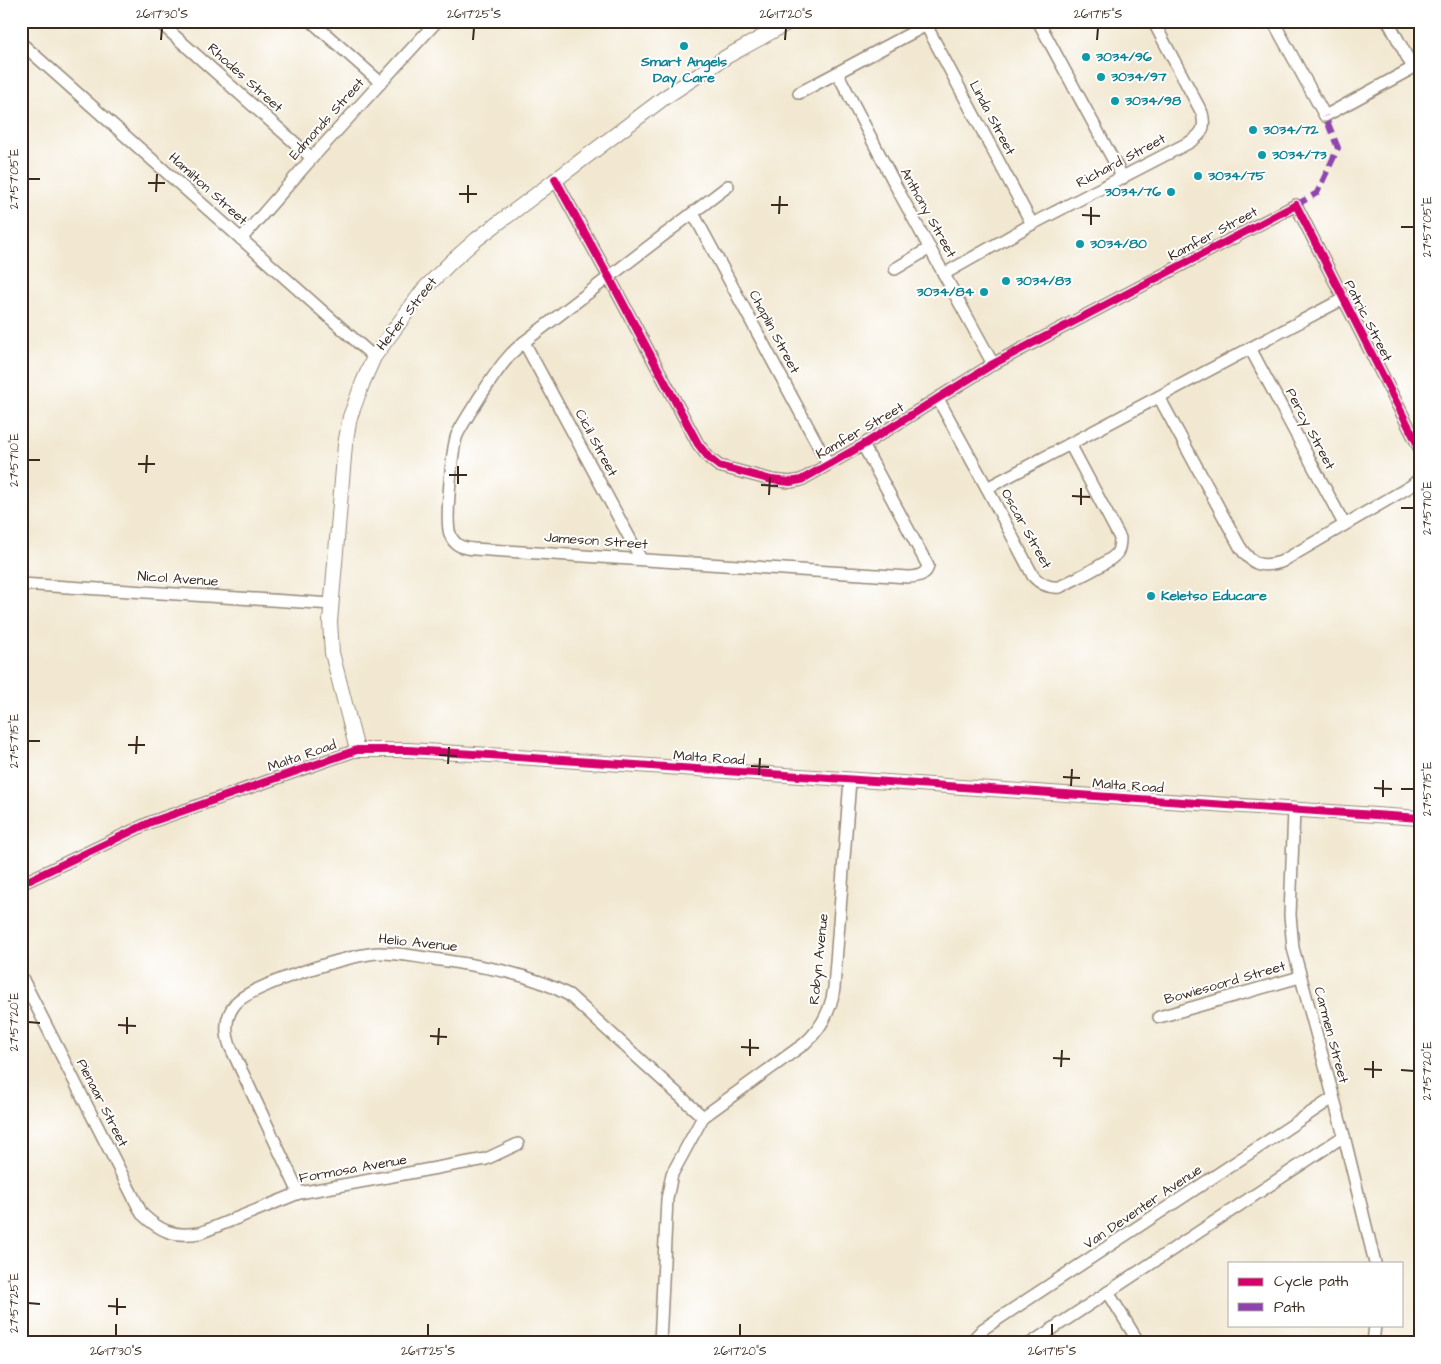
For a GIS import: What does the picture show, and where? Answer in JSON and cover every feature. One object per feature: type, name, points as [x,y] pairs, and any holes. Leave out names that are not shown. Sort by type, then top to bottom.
[{"type":"street","name":"Rhodes Street","points":[[158,21],[312,158]]},
{"type":"street","points":[[311,21],[380,82]]},
{"type":"street","name":"Edmonds Street","points":[[241,239],[380,82],[437,21]]},
{"type":"street","points":[[1038,21],[1123,178]]},
{"type":"street","name":"Richard Street","points":[[944,274],[1032,224],[1123,178],[1200,135],[1204,121],[1199,105],[1153,21]]},
{"type":"street","points":[[1273,21],[1325,116],[1416,66],[1388,21]]},
{"type":"street","name":"Hefer Street","points":[[357,750],[332,653],[330,638],[348,428],[363,382],[374,357],[424,289],[477,239],[554,179],[696,76],[788,22]]},
{"type":"street","points":[[799,93],[838,74],[930,23]]},
{"type":"street","name":"Linda Street","points":[[930,23],[1032,224]]},
{"type":"street","name":"Hamilton Street","points":[[21,43],[374,357]]},
{"type":"street","name":"Anthony Street","points":[[838,74],[895,186],[993,364]]},
{"type":"street","name":"Kamfer Street","points":[[554,179],[609,276],[698,444],[714,463],[719,466],[772,480],[790,482],[801,480],[863,445],[993,364],[1296,204]]},
{"type":"street","points":[[609,276],[728,186]]},
{"type":"street","name":"Patric Street","points":[[1296,204],[1420,448]]},
{"type":"street","name":"Chaplin Street","points":[[693,213],[828,464]]},
{"type":"street","points":[[895,270],[930,248]]},
{"type":"street","name":"Jameson Street","points":[[609,276],[505,358],[466,418],[457,436],[453,451],[448,516],[448,530],[457,545],[464,548],[908,577],[921,575],[928,566],[863,445]]},
{"type":"street","name":"Oscar Street","points":[[987,488],[1343,299]]},
{"type":"street","name":"Cicil Street","points":[[524,342],[641,559]]},
{"type":"street","name":"Percy Street","points":[[1250,348],[1344,524]]},
{"type":"street","points":[[1159,397],[1240,547],[1252,562],[1266,565],[1281,562],[1411,486],[1420,478]]},
{"type":"street","name":"Oscar Street","points":[[938,399],[1033,576],[1038,582],[1048,586],[1060,587],[1115,556],[1119,549],[1120,538],[1070,444]]},
{"type":"street","name":"Nicol Avenue","points":[[21,584],[332,604]]},
{"type":"street","name":"Malta Road","points":[[21,884],[151,822],[357,750],[474,754],[1420,818]]},
{"type":"street","name":"Robyn Avenue","points":[[660,1343],[668,1188],[677,1163],[703,1117],[804,1044],[814,1035],[829,1012],[834,988],[850,780]]},
{"type":"street","name":"Carmen Street","points":[[1294,810],[1290,915],[1293,948],[1344,1136],[1375,1262]]},
{"type":"street","name":"Helio Avenue","points":[[299,1193],[230,1046],[226,1034],[227,1022],[235,1004],[251,994],[288,977],[369,953],[396,954],[467,964],[520,974],[552,986],[569,995],[703,1117]]},
{"type":"street","name":"Pienaar Street","points":[[21,976],[142,1214],[154,1225],[168,1232]]},
{"type":"street","name":"Bowiesoord Street","points":[[1159,1017],[1300,977]]},
{"type":"street","name":"Van Deventer Avenue","points":[[970,1343],[983,1330],[1333,1098]]},
{"type":"street","points":[[1031,1343],[1344,1136]]},
{"type":"street","name":"Formosa Avenue","points":[[168,1232],[184,1235],[200,1233],[299,1193],[486,1159],[518,1144]]},
{"type":"street","points":[[1108,1292],[1139,1343]]},
{"type":"street","points":[[1373,1343],[1375,1326]]},
{"type":"marked path","points":[[1296,205],[1317,193],[1338,148],[1325,116]]},
{"type":"cycle path","points":[[555,179],[698,444],[709,458],[719,466],[772,480],[790,482],[801,480],[863,445],[993,364],[1296,205],[1420,449]]},
{"type":"cycle path","points":[[21,884],[151,822],[357,750],[408,750],[474,754],[1420,818]]},
{"type":"place","name":"Smart Angels Day Care","points":[[684,46]]},
{"type":"place","name":"3034/96","points":[[1086,57]]},
{"type":"place","name":"3034/97","points":[[1101,77]]},
{"type":"place","name":"3034/98","points":[[1115,101]]},
{"type":"place","name":"3034/72","points":[[1253,130]]},
{"type":"place","name":"3034/73","points":[[1262,155]]},
{"type":"place","name":"3034/75","points":[[1198,176]]},
{"type":"place","name":"3034/76","points":[[1171,192]]},
{"type":"place","name":"3034/80","points":[[1080,244]]},
{"type":"place","name":"3034/83","points":[[1006,281]]},
{"type":"place","name":"3034/84","points":[[984,292]]},
{"type":"place","name":"Keletso Educare","points":[[1151,596]]}]
